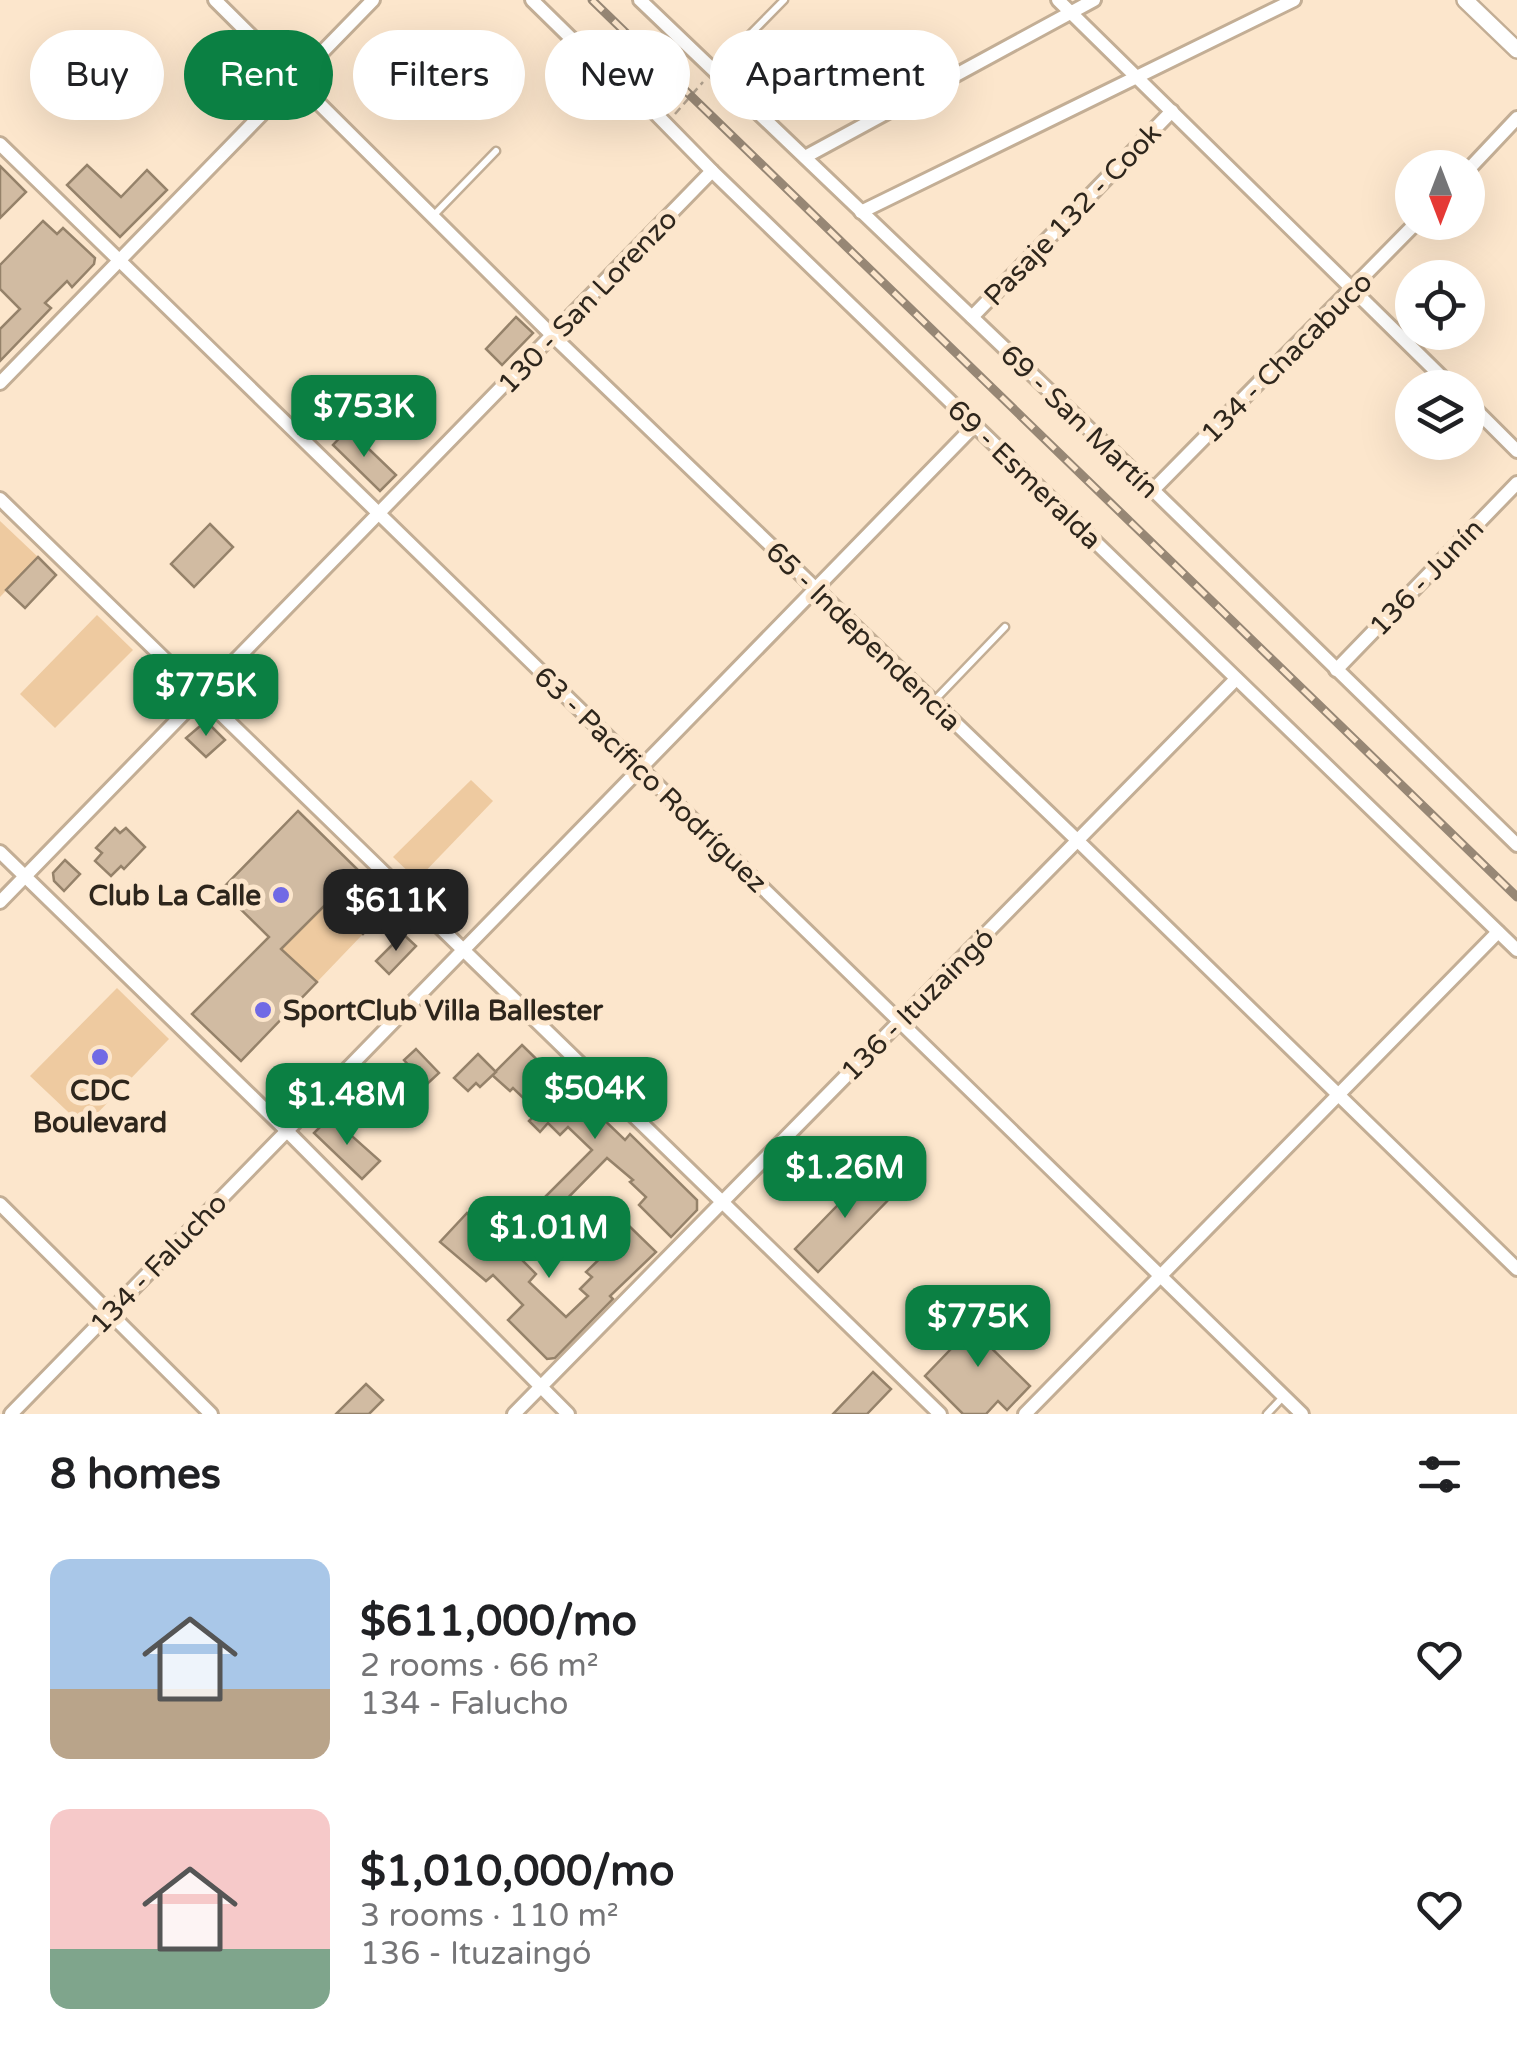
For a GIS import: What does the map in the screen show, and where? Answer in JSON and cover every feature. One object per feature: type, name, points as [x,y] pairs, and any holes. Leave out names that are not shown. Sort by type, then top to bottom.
[{"type":"street","name":"65 - Independencia","points":[[215,0],[245,30]]},
{"type":"street","points":[[333,39],[373,0]]},
{"type":"street","name":"69 - Esmeralda","points":[[532,0],[563,30]]},
{"type":"street","name":"69 - San Martín","points":[[640,0],[710,66]]},
{"type":"street","points":[[1058,0],[1435,370]]},
{"type":"street","points":[[804,157],[1094,0]]},
{"type":"street","points":[[862,212],[1294,0]]},
{"type":"street","points":[[1465,0],[1517,50]]},
{"type":"street","points":[[549,5],[574,30]]},
{"type":"street","name":"Pasaje 132 - Cook","points":[[972,317],[1172,111]]},
{"type":"street","name":"65 - Independencia","points":[[333,117],[552,335],[1517,1270]]},
{"type":"street","points":[[1485,152],[1517,118]]},
{"type":"street","points":[[0,383],[254,120]]},
{"type":"street","name":"69 - Esmeralda","points":[[661,120],[1517,950]]},
{"type":"street","name":"69 - San Martín","points":[[766,120],[1517,845]]},
{"type":"street","name":"63 - Pacífico Rodríguez","points":[[0,144],[1302,1414]]},
{"type":"street","name":"130 - San Lorenzo","points":[[0,902],[712,171]]},
{"type":"street","name":"134 - Chacabuco","points":[[1153,490],[1400,240]]},
{"type":"street","points":[[1485,419],[1517,451]]},
{"type":"street","name":"134 - Falucho","points":[[11,1414],[975,425]]},
{"type":"street","name":"136 - Junín","points":[[1336,670],[1517,484]]},
{"type":"street","points":[[0,500],[940,1414]]},
{"type":"street","name":"136 - Ituzaingó","points":[[514,1414],[1236,679]]},
{"type":"street","points":[[0,852],[287,1131],[568,1414]]},
{"type":"street","points":[[1025,1414],[1498,932]]},
{"type":"street","points":[[0,1204],[211,1414]]},
{"type":"lane","points":[[754,30],[784,0]]},
{"type":"lane","points":[[433,216],[496,151]]},
{"type":"lane","points":[[932,703],[1005,627]]},
{"type":"lane","points":[[1267,1414],[1284,1396]]},
{"type":"path","points":[[666,125],[710,75]]},
{"type":"shaded area","points":[[0,521],[38,557],[0,597]]},
{"type":"shaded area","points":[[97,615],[133,650],[55,728],[20,694]]},
{"type":"shaded area","points":[[471,780],[493,801],[417,880],[393,857]]},
{"type":"shaded area","name":"Club La Calle","points":[[298,811],[360,872],[330,900],[363,934],[317,982],[221,890]]},
{"type":"shaded area","name":"CDC Boulevard","points":[[117,988],[169,1039],[84,1127],[30,1076]]},
{"type":"building","points":[[87,165],[121,197],[147,170],[167,190],[120,237],[67,185]]},
{"type":"building","points":[[0,166],[26,192],[0,218]]},
{"type":"building","points":[[43,221],[57,234],[63,228],[95,258],[94,264],[72,287],[67,281],[45,303],[51,308],[0,361],[0,329],[20,309],[0,289],[0,265]]},
{"type":"building","points":[[516,317],[533,333],[502,365],[486,349]]},
{"type":"building","points":[[348,429],[396,475],[380,491],[333,445]]},
{"type":"building","points":[[210,524],[233,547],[194,587],[171,564]]},
{"type":"building","points":[[38,557],[56,575],[25,608],[6,590]]},
{"type":"building","points":[[252,670],[272,690],[248,716],[230,698],[230,693]]},
{"type":"building","points":[[206,721],[225,740],[206,757],[186,738]]},
{"type":"building","points":[[298,811],[360,872],[352,879],[385,911],[363,934],[330,900],[281,949],[317,982],[241,1061],[192,1014],[269,937],[221,890]]},
{"type":"building","points":[[115,828],[120,833],[126,828],[145,847],[124,869],[121,866],[111,876],[95,861],[102,853],[96,848]]},
{"type":"building","points":[[65,860],[80,874],[64,891],[54,881],[53,873]]},
{"type":"building","points":[[403,934],[416,946],[389,974],[376,961]]},
{"type":"building","points":[[522,1045],[574,1096],[582,1088],[605,1111],[600,1116],[625,1140],[630,1134],[697,1200],[697,1210],[671,1237],[639,1205],[646,1197],[630,1182],[633,1180],[607,1158],[553,1213],[541,1201],[592,1150],[568,1127],[560,1135],[548,1123],[540,1132],[529,1121],[538,1112],[513,1088],[510,1091],[492,1075]]},
{"type":"building","points":[[416,1049],[439,1073],[426,1085],[404,1060]]},
{"type":"building","points":[[478,1054],[496,1072],[480,1087],[476,1083],[468,1091],[454,1078]]},
{"type":"building","points":[[327,1120],[334,1120],[380,1161],[362,1179],[314,1133]]},
{"type":"building","points":[[872,1170],[895,1193],[818,1272],[795,1249]]},
{"type":"building","points":[[467,1213],[536,1274],[529,1282],[566,1317],[588,1296],[580,1289],[592,1277],[586,1272],[616,1243],[607,1235],[622,1219],[656,1252],[555,1358],[547,1359],[508,1320],[523,1305],[493,1275],[486,1281],[440,1242]]},
{"type":"building","points":[[1001,1297],[1013,1309],[983,1340],[1030,1386],[1007,1410],[998,1401],[986,1414],[963,1414],[925,1376]]},
{"type":"building","points":[[873,1372],[891,1389],[867,1414],[833,1414]]},
{"type":"building","points":[[366,1384],[383,1400],[369,1414],[336,1414]]},
{"type":"railway","points":[[592,0],[1517,897]]},
{"type":"place","name":"Club La Calle","points":[[281,895]]},
{"type":"place","name":"SportClub Villa Ballester","points":[[263,1010]]},
{"type":"place","name":"CDC Boulevard","points":[[100,1057]]}]
